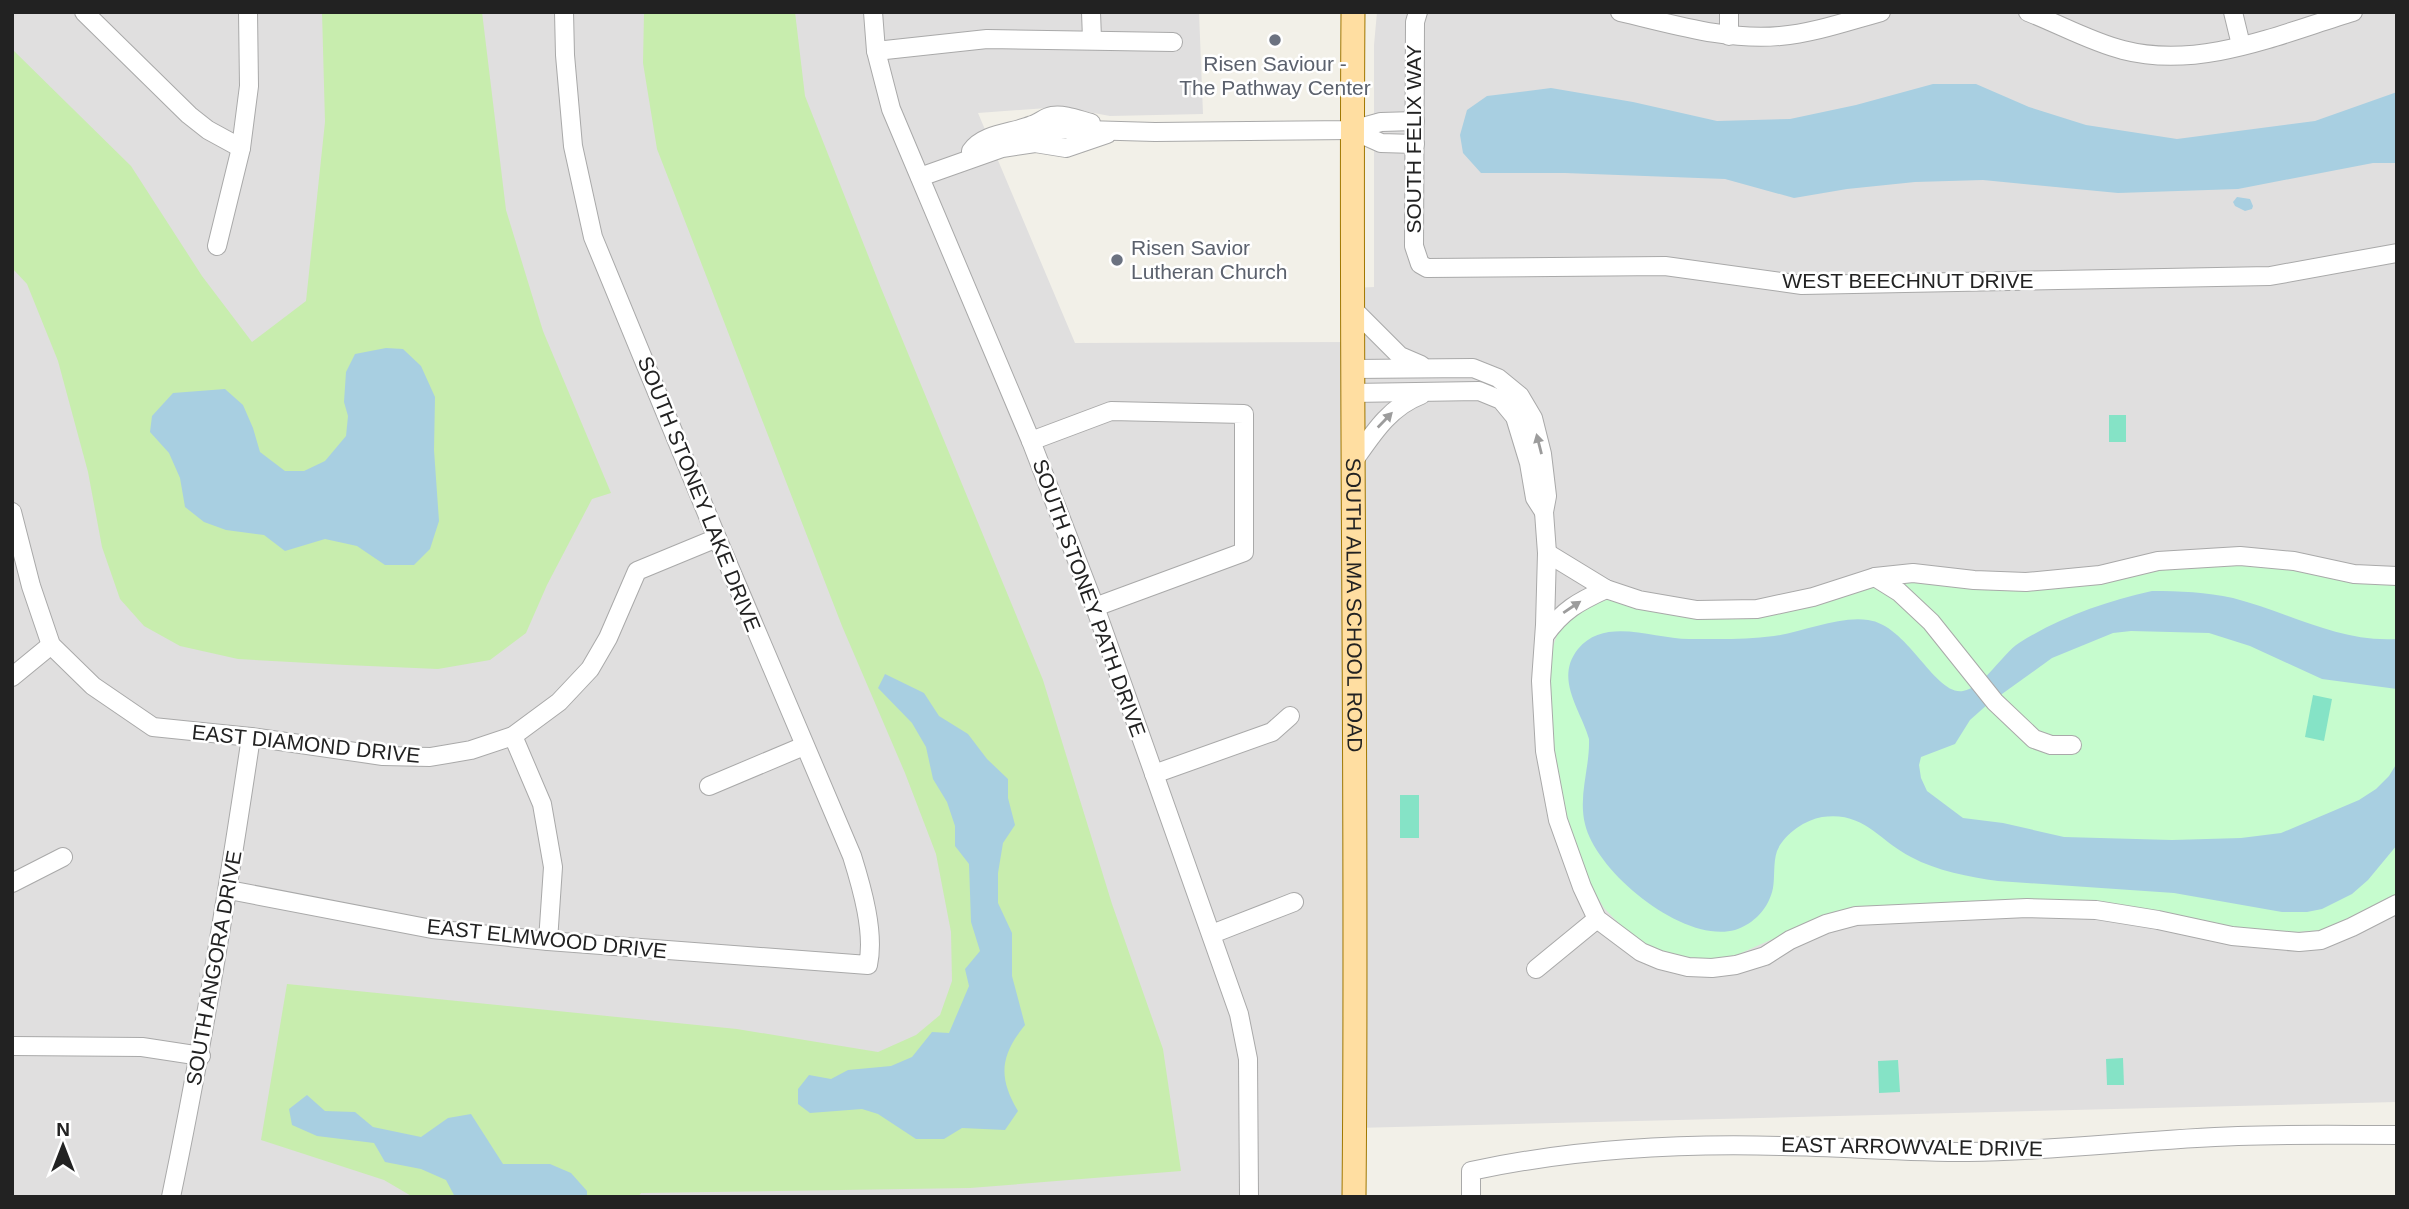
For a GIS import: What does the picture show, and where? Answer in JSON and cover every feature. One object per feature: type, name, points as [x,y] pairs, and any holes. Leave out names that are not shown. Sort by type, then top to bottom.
[{"type":"main road","name":"SOUTH ALMA SCHOOL ROAD","points":[[1353,12],[1352,393],[1356,947],[1354,1197]]},
{"type":"street","points":[[85,12],[153,77],[189,116],[241,148]]},
{"type":"street","points":[[217,247],[241,148],[250,86],[247,12]]},
{"type":"street","name":"SOUTH STONEY LAKE DRIVE","points":[[564,12],[573,146],[593,237],[852,856],[860,882],[871,950],[868,965]]},
{"type":"street","name":"SOUTH STONEY PATH DRIVE","points":[[873,12],[876,51],[891,109],[1031,441],[1095,607],[1239,1014],[1248,1059],[1249,1197]]},
{"type":"street","points":[[1091,12],[1092,39]]},
{"type":"street","points":[[1620,12],[1728,36],[1803,33],[1881,12]]},
{"type":"street","points":[[1728,12],[1728,36]]},
{"type":"street","points":[[2233,12],[2241,45]]},
{"type":"street","points":[[2036,14],[2122,50],[2165,57],[2200,55],[2353,12]]},
{"type":"street","name":"SOUTH FELIX WAY","points":[[1418,13],[1415,22],[1414,246],[1420,264]]},
{"type":"street","points":[[876,51],[987,39],[1173,42]]},
{"type":"street","points":[[965,159],[975,145],[998,135],[1051,129],[1352,130],[1381,122],[1415,121]]},
{"type":"street","points":[[1352,130],[1381,143],[1415,144]]},
{"type":"street","points":[[919,177],[1002,148],[1034,132]]},
{"type":"street","name":"WEST BEECHNUT DRIVE","points":[[1420,264],[1427,268],[1665,266],[1802,285],[2270,276],[2397,253]]},
{"type":"street","points":[[1352,308],[1400,356],[1429,368]]},
{"type":"street","points":[[1429,368],[1430,392]]},
{"type":"street","points":[[1352,369],[1473,368],[1498,378],[1520,396],[1532,418],[1544,468],[1547,496],[1544,512],[1547,553],[1545,635],[1541,681],[1545,751],[1558,820],[1582,887],[1597,919],[1641,952],[1688,967],[1712,968],[1736,965],[1765,956],[1790,940],[1826,924],[1856,916],[2026,908],[2085,909],[2158,920],[2232,936],[2299,942],[2321,940],[2397,904]]},
{"type":"street","points":[[1484,393],[1489,374]]},
{"type":"street","points":[[1352,393],[1462,391],[1484,393],[1501,400],[1515,417],[1529,463],[1535,498],[1544,512]]},
{"type":"street","points":[[1353,462],[1396,408],[1430,392]]},
{"type":"street","points":[[1031,441],[1111,411],[1244,414],[1244,552],[1095,607]]},
{"type":"street","name":"EAST DIAMOND DRIVE","points":[[12,512],[30,586],[51,645],[93,686],[153,727],[251,737],[383,756],[430,757],[471,750],[513,736],[559,702],[590,668],[608,638],[637,571],[717,538]]},
{"type":"street","points":[[1547,553],[1606,589],[1639,600],[1697,610],[1757,609],[1813,597],[1875,577],[1913,573],[1974,580],[2026,582],[2100,575],[2158,561],[2240,556],[2294,561],[2354,574],[2397,576]]},
{"type":"street","points":[[1875,577],[1899,592],[1931,622],[1995,702],[2034,739],[2051,745],[2072,745]]},
{"type":"street","points":[[1545,635],[1573,605],[1606,589]]},
{"type":"street","points":[[12,677],[51,645]]},
{"type":"street","points":[[1154,774],[1272,732],[1290,716]]},
{"type":"street","points":[[513,736],[542,804],[553,867],[548,941]]},
{"type":"street","name":"SOUTH ANGORA DRIVE","points":[[171,1197],[201,1056],[251,737]]},
{"type":"street","points":[[709,786],[804,746]]},
{"type":"street","points":[[12,883],[63,857]]},
{"type":"street","name":"EAST ELMWOOD DRIVE","points":[[229,890],[432,929],[548,941],[868,965]]},
{"type":"street","points":[[1212,934],[1294,902]]},
{"type":"street","points":[[1535,969],[1597,919]]},
{"type":"street","points":[[12,1046],[142,1047],[201,1056]]},
{"type":"street","name":"EAST ARROWVALE DRIVE","points":[[1471,1197],[1471,1171],[1518,1161],[1599,1150],[1705,1145],[2005,1152],[2236,1136],[2397,1135]]},
{"type":"shaded area","points":[[12,12],[1199,12],[1203,114],[1110,116],[1061,107],[978,113],[1075,343],[1352,342],[1352,288],[1374,287],[1374,45],[1377,12],[2397,12],[2397,1102],[1355,1128],[1353,1197],[12,1197]]},
{"type":"green space","points":[[322,12],[482,12],[506,210],[543,331],[611,493],[592,499],[547,585],[526,633],[490,660],[438,669],[238,659],[180,646],[144,626],[120,599],[102,547],[88,472],[58,361],[27,284],[12,268],[12,49],[131,166],[202,276],[252,342],[306,301],[325,122]]},
{"type":"green space","points":[[644,12],[795,12],[805,96],[1043,680],[1112,904],[1163,1049],[1181,1171],[970,1188],[641,1193],[638,1197],[413,1197],[384,1180],[261,1140],[287,984],[737,1029],[878,1052],[916,1035],[940,1015],[952,981],[951,932],[936,854],[905,773],[842,626],[657,149],[643,63]]},
{"type":"green space","points":[[2109,415],[2126,415],[2126,442],[2109,442]]},
{"type":"green space","points":[[2254,564],[2369,584],[2397,583],[2397,897],[2384,900],[2324,930],[2283,933],[2237,928],[2087,901],[2000,900],[1942,904],[1786,933],[1739,954],[1714,960],[1670,955],[1635,940],[1604,908],[1586,878],[1563,803],[1551,727],[1551,652],[1560,627],[1582,608],[1610,599],[1671,614],[1916,581]]},
{"type":"green space","points":[[2313,695],[2332,699],[2324,741],[2305,737]]},
{"type":"green space","points":[[1400,795],[1419,795],[1419,838],[1400,838]]},
{"type":"green space","points":[[2123,1058],[2124,1085],[2107,1085],[2106,1059]]},
{"type":"green space","points":[[1898,1060],[1900,1092],[1879,1093],[1878,1061]]},
{"type":"water","points":[[1933,84],[1976,84],[2029,107],[2086,125],[2177,139],[2315,121],[2397,92],[2397,163],[2373,163],[2238,189],[2118,193],[1983,180],[1915,182],[1794,198],[1725,179],[1481,173],[1463,153],[1460,135],[1467,110],[1487,96],[1551,88],[1633,102],[1717,121],[1790,119]]},
{"type":"water","points":[[2237,197],[2250,199],[2252,209],[2245,211],[2235,206],[2233,202]]},
{"type":"water","points":[[386,348],[403,349],[421,366],[435,397],[434,450],[439,521],[430,549],[414,565],[385,565],[357,546],[325,539],[285,551],[264,535],[226,530],[204,522],[185,507],[180,478],[169,453],[150,432],[152,416],[173,393],[225,389],[243,405],[260,452],[285,471],[304,471],[325,461],[346,436],[346,372],[355,354]]},
{"type":"water","points":[[2152,591],[2223,596],[2334,631],[2376,639],[2397,639],[2397,689],[2322,679],[2250,646],[2209,633],[2113,633],[2052,658],[1988,704],[1970,720],[1955,744],[1921,757],[1921,778],[1927,791],[1963,818],[2003,823],[2064,837],[2172,840],[2241,838],[2281,833],[2359,800],[2376,789],[2397,763],[2397,845],[2368,880],[2352,894],[2322,909],[2282,912],[2174,893],[1998,881],[1931,866],[1899,850],[1870,828],[1849,818],[1837,816],[1809,821],[1796,829],[1780,845],[1771,895],[1760,914],[1735,930],[1714,931],[1691,926],[1645,900],[1606,863],[1592,843],[1583,813],[1589,739],[1571,694],[1568,672],[1578,649],[1589,639],[1616,631],[1689,639],[1753,638],[1785,634],[1845,620],[1868,620],[1896,634],[1942,683],[1953,690],[1963,691],[1978,684],[2019,643],[2050,625],[2083,611]]},
{"type":"water","points":[[885,674],[924,693],[939,716],[968,734],[987,759],[1008,779],[1008,798],[1015,825],[1003,843],[998,873],[998,903],[1012,933],[1012,976],[1025,1025],[1011,1047],[1005,1067],[1007,1088],[1018,1111],[1005,1130],[962,1128],[944,1139],[916,1139],[878,1114],[862,1109],[810,1113],[798,1104],[798,1089],[809,1075],[831,1079],[848,1070],[891,1066],[912,1057],[932,1032],[949,1033],[969,986],[965,969],[980,951],[971,922],[969,864],[955,846],[955,826],[947,802],[933,779],[926,747],[912,723],[878,688]]},
{"type":"water","points":[[307,1095],[325,1111],[355,1112],[373,1127],[421,1137],[448,1118],[471,1114],[503,1164],[550,1164],[571,1173],[587,1191],[587,1197],[455,1197],[446,1180],[421,1169],[385,1162],[374,1143],[317,1136],[292,1125],[289,1109]]},
{"type":"place","name":"Risen Saviour - The Pathway Center","points":[[1275,40]]},
{"type":"place","name":"Risen Savior Lutheran Church","points":[[1117,260]]}]
